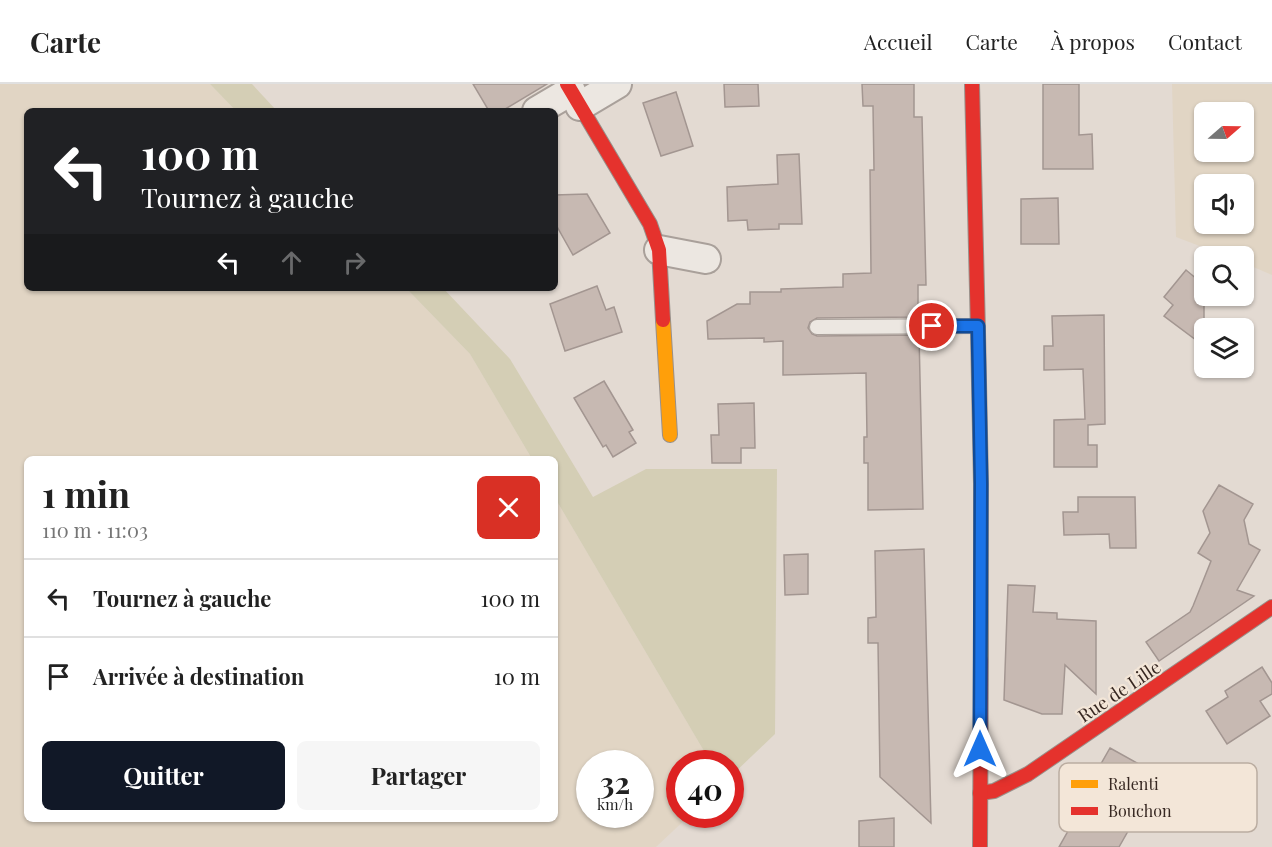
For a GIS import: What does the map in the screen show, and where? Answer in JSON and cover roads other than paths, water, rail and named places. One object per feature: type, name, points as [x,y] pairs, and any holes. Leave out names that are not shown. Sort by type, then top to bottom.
[{"type":"street","points":[[543,108],[573,93],[617,84]]},
{"type":"street","points":[[972,84],[981,484],[980,847]]},
{"type":"street","points":[[573,93],[650,224],[659,250],[670,435]]},
{"type":"street","points":[[659,250],[706,259]]},
{"type":"street","name":"Rue de Lille","points":[[980,793],[994,790],[1028,774],[1272,607]]},
{"type":"lane","points":[[817,327],[978,326]]}]
